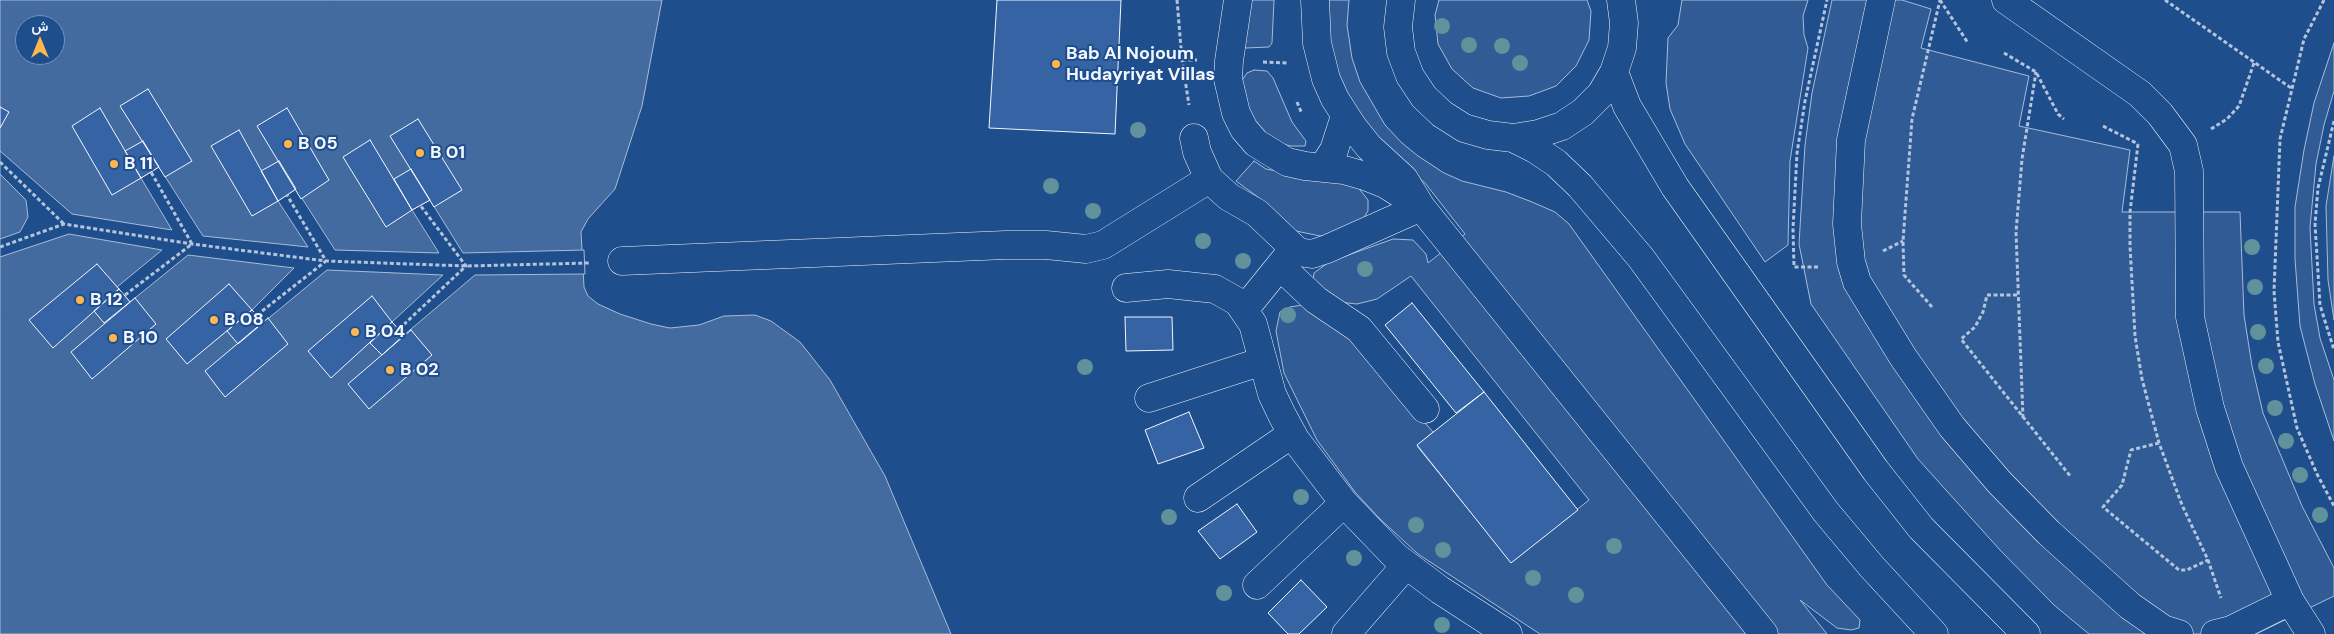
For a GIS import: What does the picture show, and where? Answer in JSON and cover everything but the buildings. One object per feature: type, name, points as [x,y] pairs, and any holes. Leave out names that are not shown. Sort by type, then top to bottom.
[{"type":"main road","points":[[1238,0],[1228,79],[1236,113],[1244,129],[1256,143],[1287,162],[1365,176],[1392,188],[1421,208]]},
{"type":"main road","points":[[1315,0],[1317,43],[1321,62],[1335,100],[1345,116],[1369,147],[1404,179],[1421,208],[1764,634]]},
{"type":"main road","points":[[1401,0],[1398,27],[1401,52],[1410,76],[1424,97],[1442,114],[1464,128],[1488,135],[1513,138],[1554,129],[1583,112],[1601,94],[1614,72],[1622,48],[1626,8]]},
{"type":"main road","points":[[1881,0],[1851,140],[1847,224],[1851,262],[1858,282],[1903,357],[1947,419],[2000,483],[2049,533],[2130,606],[2163,629],[2179,634]]},
{"type":"main road","points":[[2006,0],[2140,94],[2160,114],[2183,145],[2189,171],[2190,317],[2207,398],[2229,467],[2290,601],[2311,634]]},
{"type":"main road","points":[[1614,72],[1627,106],[1675,187],[1876,471],[1922,528],[2026,634]]},
{"type":"main road","points":[[1323,167],[1334,150],[1345,116]]},
{"type":"main road","points":[[1194,138],[1197,152],[1209,179],[1229,198],[1257,213],[1316,300],[1359,329],[1425,409]]},
{"type":"main road","points":[[1513,138],[1535,149],[1556,163],[1580,186],[1641,258],[1826,512],[1872,567],[1934,634]]},
{"type":"main road","points":[[622,261],[1006,245],[1046,245],[1086,249],[1104,245],[1209,179]]},
{"type":"main road","points":[[1244,310],[1286,257],[1327,249],[1421,208]]},
{"type":"main road","points":[[1126,288],[1168,284],[1215,289],[1238,302],[1253,324],[1272,394],[1292,434],[1344,503],[1406,565],[1440,590],[1476,626],[1508,634]]},
{"type":"main road","points":[[1149,398],[1263,361]]},
{"type":"main road","points":[[1198,498],[1292,434]]},
{"type":"main road","points":[[1257,584],[1344,503]]},
{"type":"main road","points":[[1346,634],[1406,565]]},
{"type":"main road","points":[[2223,632],[2290,601]]},
{"type":"path","points":[[1177,0],[1182,60],[1194,138]]},
{"type":"path","points":[[1822,266],[1794,267],[1793,229],[1797,153],[1805,101],[1827,0]]},
{"type":"path","points":[[1940,0],[1968,43]]},
{"type":"path","points":[[1932,307],[1904,275],[1903,241],[1912,119],[1940,0]]},
{"type":"path","points":[[2166,0],[2291,88]]},
{"type":"path","points":[[2324,0],[2304,39],[2280,139],[2274,291],[2278,342],[2287,392],[2297,428],[2317,474],[2334,506]]},
{"type":"path","points":[[2004,53],[2036,72],[2058,114],[2064,119]]},
{"type":"path","points":[[2208,131],[2227,120],[2239,106],[2254,63]]},
{"type":"path","points":[[2023,418],[2016,232],[2022,159],[2036,72]]},
{"type":"path","points":[[2334,121],[2318,188],[2315,224],[2320,306],[2334,350]]},
{"type":"path","points":[[2103,126],[2146,149]]},
{"type":"path","points":[[2138,144],[2130,212],[2131,290],[2135,336],[2142,378],[2159,444],[2182,505],[2208,560],[2223,632]]},
{"type":"path","points":[[0,162],[64,224]]},
{"type":"path","points":[[151,172],[192,244]]},
{"type":"path","points":[[287,195],[326,260]]},
{"type":"path","points":[[420,205],[466,266]]},
{"type":"path","points":[[0,247],[64,224],[192,244],[326,260],[466,266],[622,261]]},
{"type":"path","points":[[1879,253],[1903,241]]},
{"type":"path","points":[[125,296],[192,244]]},
{"type":"path","points":[[258,316],[326,260]]},
{"type":"path","points":[[399,329],[466,266]]},
{"type":"path","points":[[2017,295],[1987,296],[1983,312],[1975,327],[1961,339],[2071,476]]},
{"type":"path","points":[[2159,444],[2131,450],[2122,485],[2103,506],[2179,570],[2187,570],[2208,560]]},
{"type":"shaded area","points":[[0,0],[662,0],[642,106],[615,189],[588,219],[581,232],[584,287],[588,296],[598,304],[620,314],[670,328],[699,325],[724,316],[755,315],[771,321],[800,342],[830,380],[885,476],[951,634],[0,634]]},
{"type":"shaded area","points":[[1248,0],[1274,0],[1272,43],[1269,47],[1246,48],[1243,45]]},
{"type":"shaded area","points":[[1325,0],[1349,0],[1347,25],[1352,58],[1360,82],[1385,125],[1402,143],[1444,173],[1462,181],[1506,192],[1532,202],[1555,212],[1569,224],[1827,585],[1860,620],[1859,628],[1851,630],[1837,628],[1800,600],[1827,634],[1540,634],[1418,554],[1379,518],[1355,492],[1317,440],[1284,373],[1276,331],[1280,312],[1290,307],[1302,305],[1336,322],[1433,432],[1417,446],[1511,562],[1589,500],[1411,276],[1377,299],[1357,304],[1338,302],[1313,281],[1314,273],[1329,262],[1393,239],[1413,240],[1426,254],[1428,263],[1465,234],[1425,183],[1401,163],[1358,118],[1334,71]]},
{"type":"shaded area","points":[[1439,0],[1587,0],[1591,11],[1589,40],[1576,66],[1556,86],[1529,96],[1501,98],[1473,88],[1452,69],[1438,44],[1435,15]]},
{"type":"shaded area","points":[[1682,0],[1808,0],[1803,16],[1804,35],[1808,48],[1790,161],[1788,245],[1765,262],[1685,144],[1670,109],[1666,83],[1668,38],[1678,25]]},
{"type":"shaded area","points":[[1832,0],[1902,0],[1931,9],[1921,48],[2029,76],[2019,126],[2130,150],[2122,212],[2240,212],[2244,315],[2252,366],[2263,413],[2302,506],[2334,568],[2334,596],[2256,634],[2089,634],[2054,605],[2000,550],[1918,459],[1811,304],[1799,244],[1805,145],[1812,93]]},
{"type":"shaded area","points":[[2334,43],[2334,91],[2324,125],[2316,164],[2310,227],[2314,304],[2320,338],[2334,380],[2334,441],[2315,384],[2300,326],[2295,259],[2295,207],[2314,103]]},
{"type":"shaded area","points":[[1254,70],[1267,71],[1273,78],[1292,122],[1306,141],[1305,146],[1290,146],[1274,141],[1266,135],[1244,109],[1241,82],[1247,73]]},
{"type":"shaded area","points":[[2334,156],[2334,320],[2328,280],[2326,206]]},
{"type":"shaded area","points":[[1254,161],[1266,169],[1357,186],[1368,200],[1368,211],[1361,222],[1335,234],[1320,236],[1296,231],[1266,203],[1236,181]]},
{"type":"pier","points":[[0,151],[72,214],[172,230],[141,178],[159,167],[203,236],[308,247],[278,201],[296,189],[335,250],[439,253],[412,210],[430,200],[463,253],[584,250],[585,274],[475,275],[404,335],[392,322],[443,275],[327,270],[264,322],[252,310],[294,268],[188,255],[130,302],[117,287],[162,250],[69,234],[0,257],[0,239],[20,232],[28,217],[26,200],[0,174]]},
{"type":"place","name":"Bab Al Nojoum Hudayriyat Villas","points":[[1056,64]]},
{"type":"place","name":"B 05","points":[[288,144]]},
{"type":"place","name":"B 01","points":[[420,153]]},
{"type":"place","name":"B 11","points":[[114,164]]},
{"type":"place","name":"B 12","points":[[80,300]]},
{"type":"place","name":"B 08","points":[[214,320]]},
{"type":"place","name":"B 04","points":[[355,332]]},
{"type":"place","name":"B 10","points":[[113,338]]},
{"type":"place","name":"B 02","points":[[390,370]]}]
